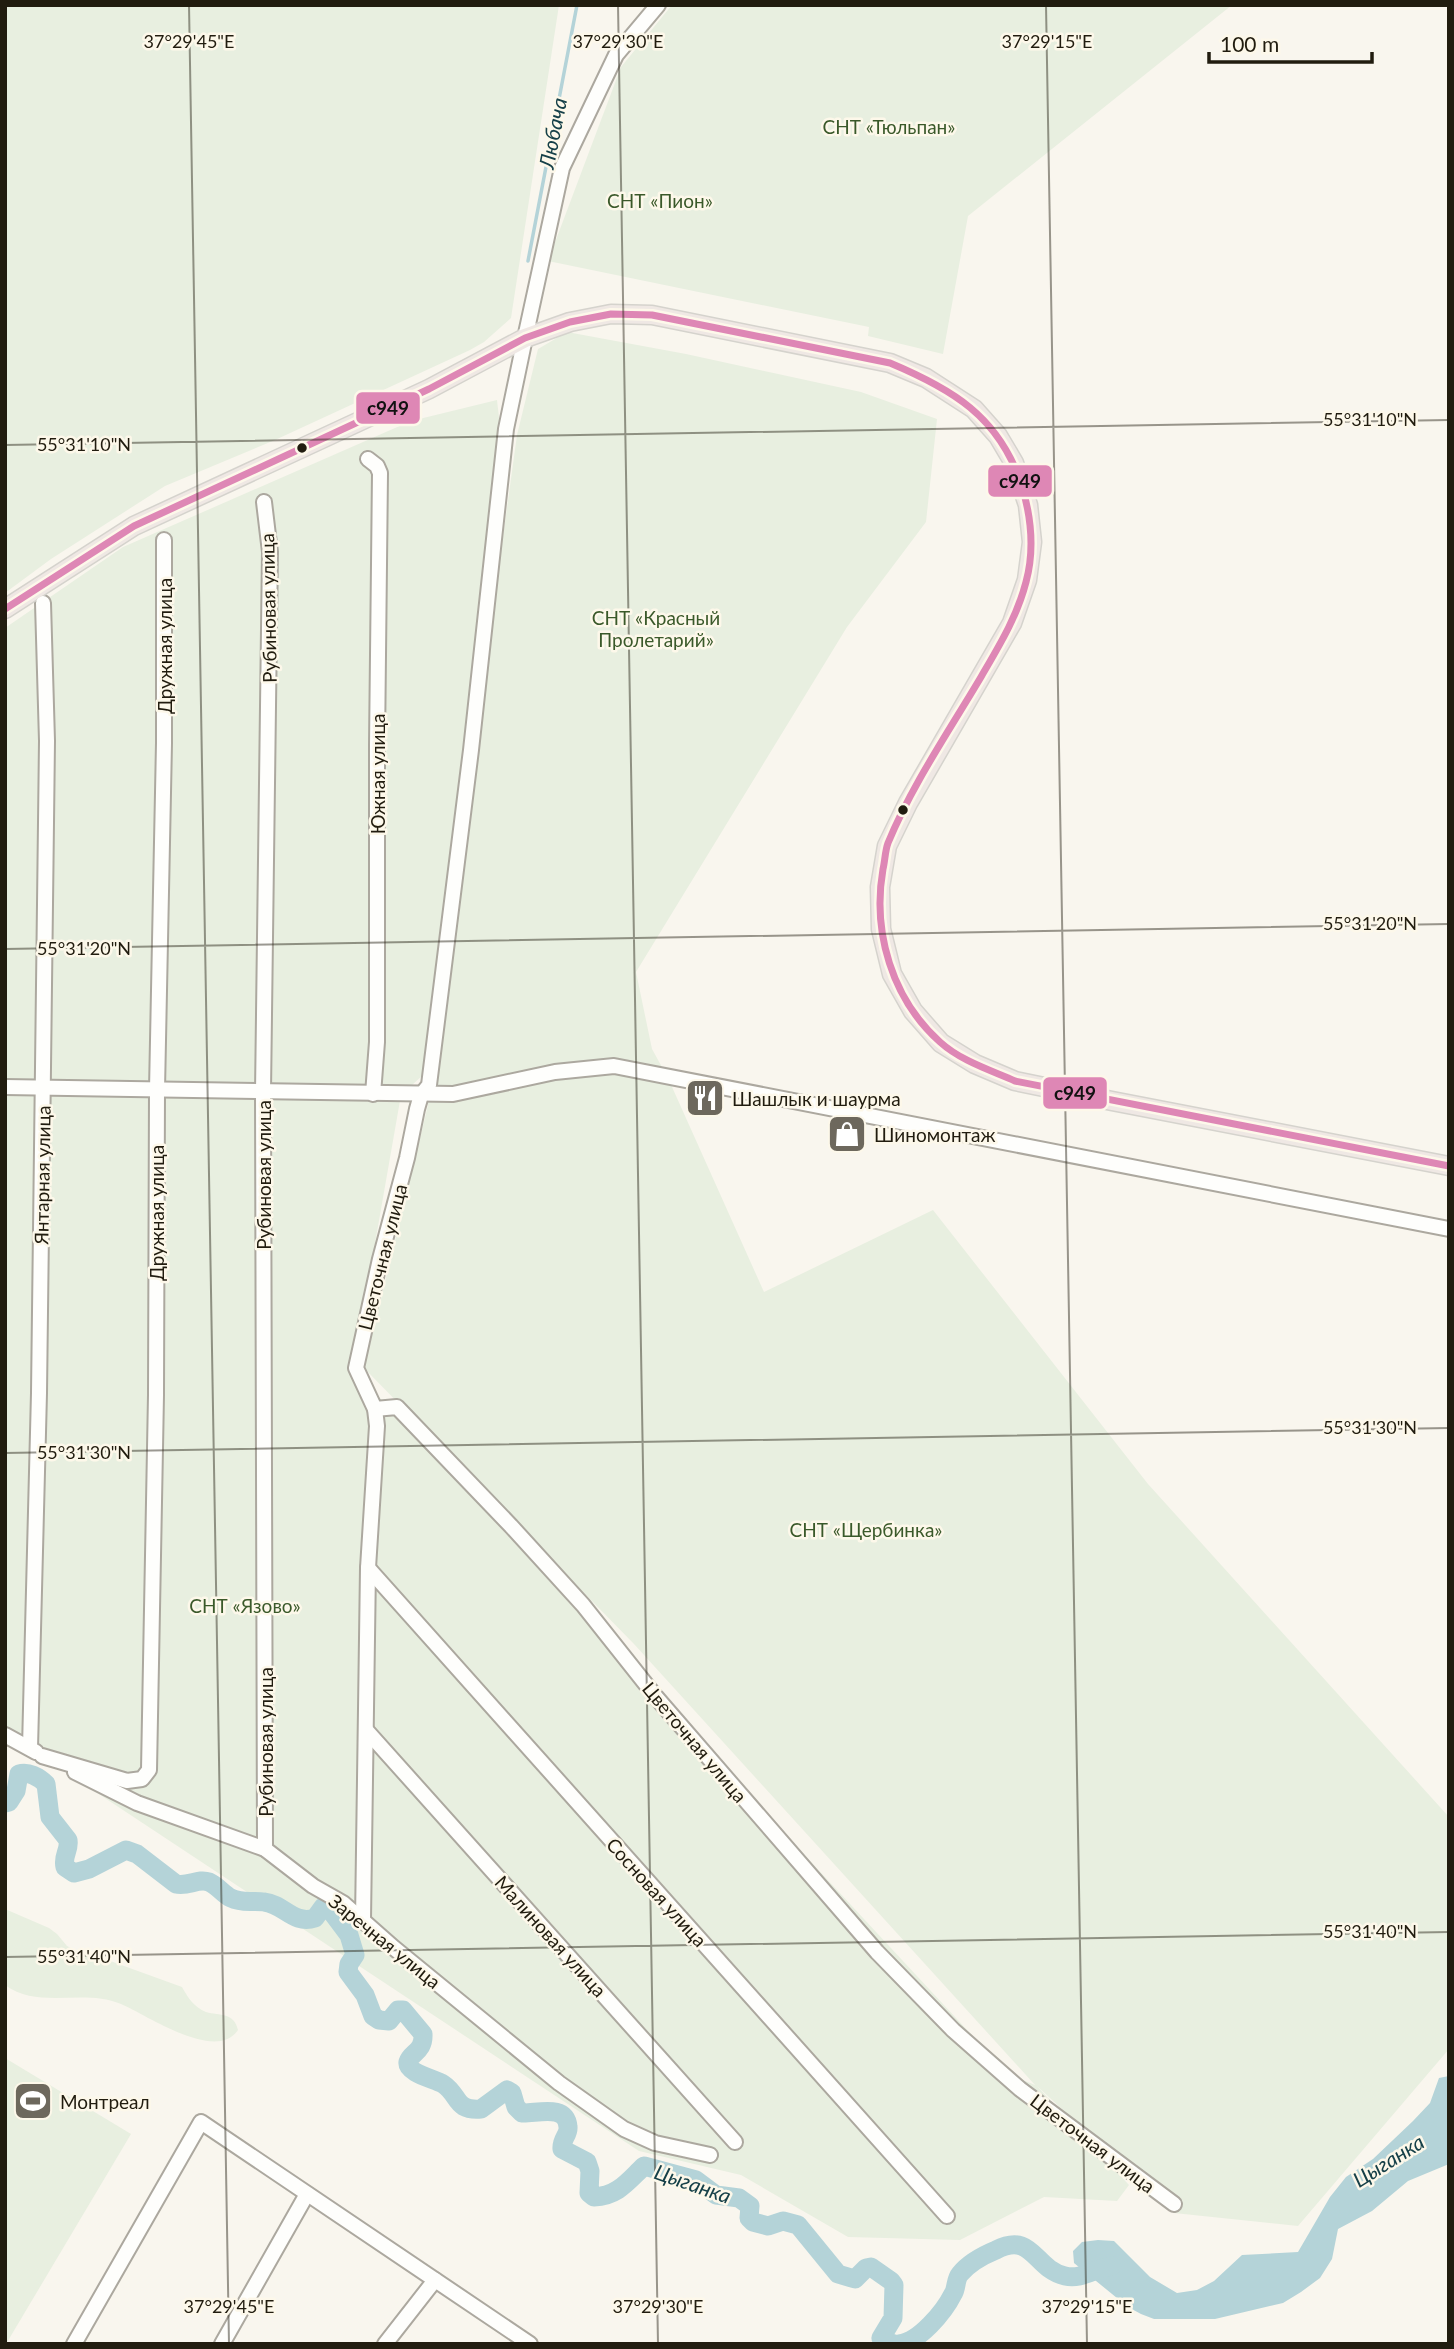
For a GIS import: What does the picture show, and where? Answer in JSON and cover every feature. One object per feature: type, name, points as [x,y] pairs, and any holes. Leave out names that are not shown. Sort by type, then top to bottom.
[{"type":"main road","points":[[5,609],[134,526],[429,389],[525,338],[570,321],[611,314],[652,315],[890,363],[926,378],[974,409],[998,436],[1014,463],[1028,505],[1032,542],[1027,580],[1012,623],[904,810],[887,846],[880,887],[881,929],[892,974],[913,1011],[941,1043],[975,1064],[1015,1081],[1449,1166]]},
{"type":"street","name":"Цветочная улица","points":[[658,5],[616,55],[562,168],[506,429],[471,750],[429,1085],[421,1095],[356,1368],[375,1409],[397,1407],[511,1525],[583,1605],[656,1697],[877,1952],[953,2030],[1020,2089],[1174,2204]]},
{"type":"street","name":"Южная улица","points":[[368,459],[377,466],[380,473],[377,1042],[373,1094]]},
{"type":"street","name":"Рубиновая улица","points":[[264,502],[270,566],[263,1092],[265,1849]]},
{"type":"street","name":"Дружная улица","points":[[36,1752],[127,1781],[142,1779],[149,1770],[164,743],[164,540]]},
{"type":"street","name":"Янтарная улица","points":[[36,1752],[47,741],[43,603]]},
{"type":"street","points":[[5,1087],[453,1094],[555,1072],[614,1066],[1449,1229]]},
{"type":"street","points":[[363,1920],[368,1568],[377,1426],[375,1409]]},
{"type":"street","name":"Сосновая улица","points":[[368,1568],[947,2216]]},
{"type":"street","name":"Малиновая улица","points":[[366,1730],[735,2142]]},
{"type":"street","name":"Заречная улица","points":[[5,1735],[137,1803],[265,1849],[313,1886],[343,1903],[559,2083],[624,2129],[655,2143],[710,2155]]},
{"type":"street","points":[[74,2344],[201,2122],[530,2344]]},
{"type":"street","points":[[222,2344],[307,2194]]},
{"type":"street","points":[[385,2344],[435,2280]]},
{"type":"green space","points":[[5,5],[559,5],[511,318],[484,342],[470,350],[275,440],[165,486],[51,559],[5,593]]},
{"type":"green space","name":"СНТ «Тюльпан»","points":[[672,5],[1232,5],[968,216],[943,354],[868,336],[869,327],[548,261],[621,67]]},
{"type":"green space","points":[[567,332],[686,354],[861,392],[937,419],[926,522],[847,627],[636,972],[652,1049],[668,1078],[764,1292],[933,1210],[1148,1484],[1449,1817],[1449,2049],[1298,2226],[1174,2213],[1037,2086],[1129,2185],[1117,2201],[1044,2197],[960,2240],[848,2237],[741,2175],[639,2151],[5,1732],[5,628],[123,547],[411,421],[497,400],[500,426],[450,874],[423,1075],[401,1095],[353,1369],[1008,2074],[1035,2085],[634,1644],[364,1368],[428,1105],[426,1103],[429,1103],[435,1077],[474,748],[517,435],[538,349]]},
{"type":"green space","points":[[5,1909],[49,1928],[67,1946],[80,1953],[102,1958],[182,1987],[198,2008],[230,2017],[238,2030],[228,2039],[198,2039],[181,2034],[121,2004],[106,2000],[47,1998],[18,1992],[5,1985]]},
{"type":"green space","points":[[5,2058],[131,2134],[6,2344],[5,2344]]},
{"type":"water","points":[[1449,2076],[1449,2164],[1408,2181],[1372,2211],[1338,2229],[1332,2259],[1320,2278],[1283,2303],[1215,2319],[1154,2319],[1128,2307],[1074,2263],[1073,2251],[1082,2242],[1114,2241],[1150,2277],[1177,2293],[1197,2290],[1214,2281],[1242,2255],[1298,2252],[1330,2197],[1346,2177],[1373,2159],[1413,2121],[1430,2103],[1439,2078]]},
{"type":"waterway","name":"Любача","points":[[528,261],[577,5]]},
{"type":"waterway","name":"Цыганка","points":[[5,1803],[9,1802],[16,1791],[19,1774],[33,1775],[46,1784],[50,1817],[68,1840],[65,1867],[74,1873],[89,1869],[126,1850],[137,1854],[176,1884],[209,1882],[235,1900],[271,1904],[301,1919],[315,1918],[323,1907],[328,1907],[349,1935],[355,1955],[349,1964],[348,1972],[365,1995],[373,2016],[389,2021],[398,2010],[403,2010],[423,2034],[422,2045],[408,2062],[412,2069],[443,2084],[462,2105],[472,2109],[481,2109],[507,2090],[512,2093],[516,2107],[522,2113],[550,2111],[562,2115],[568,2127],[562,2149],[587,2162],[590,2171],[589,2193],[594,2197],[616,2191],[644,2166],[696,2180],[716,2195],[739,2198],[750,2206],[749,2218],[753,2222],[768,2226],[783,2221],[798,2225],[838,2274],[855,2279],[866,2268],[871,2267],[891,2281],[894,2285],[893,2318],[881,2338],[894,2344]]},
{"type":"waterway","name":"Цыганка","points":[[899,2344],[923,2332],[944,2309],[963,2270],[981,2257],[1008,2245],[1026,2248],[1046,2266],[1065,2276],[1083,2275],[1112,2266]]},
{"type":"transit line","name":"с949","points":[[5,609],[134,526],[429,389],[525,338],[570,322],[611,314],[652,315],[890,363],[953,395],[986,422],[1000,440],[1021,483],[1027,507],[1031,545],[1029,570],[1013,619],[920,779],[887,846],[880,893],[884,940],[889,963],[909,1006],[923,1025],[948,1049],[1015,1081],[1449,1166]]},
{"type":"place","name":"Шашлык и шаурма","points":[[705,1098]]},
{"type":"place","name":"Шиномонтаж","points":[[847,1134]]},
{"type":"place","name":"Монтреал","points":[[33,2101]]},
{"type":"park label","name":"СНТ «Пион»","points":[[660,200]]},
{"type":"park label","name":"СНТ «Красный Пролетарий»","points":[[656,628]]},
{"type":"park label","name":"СНТ «Щербинка»","points":[[866,1529]]},
{"type":"park label","name":"СНТ «Язово»","points":[[245,1605]]}]
